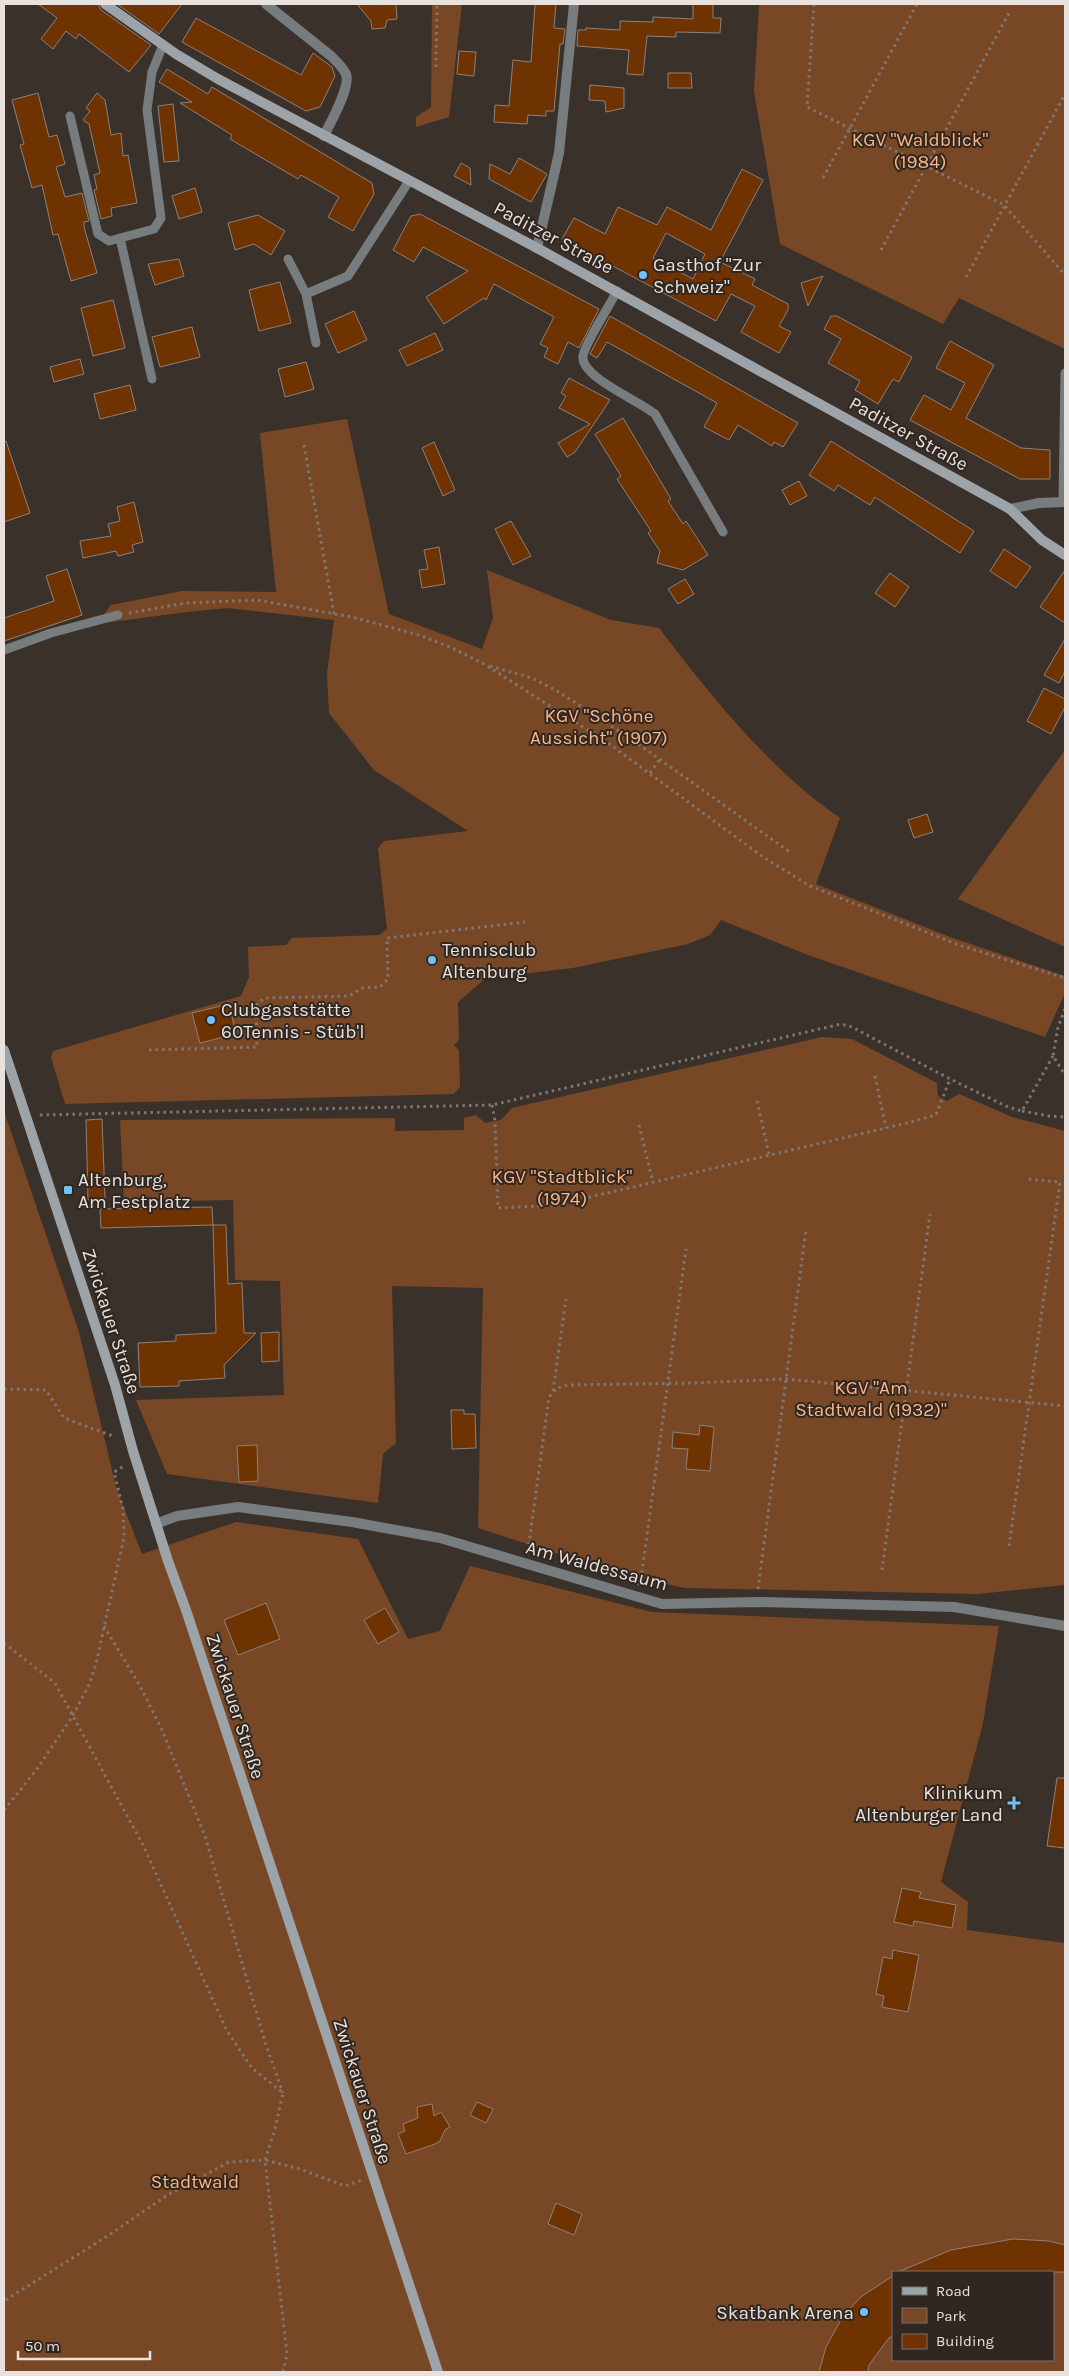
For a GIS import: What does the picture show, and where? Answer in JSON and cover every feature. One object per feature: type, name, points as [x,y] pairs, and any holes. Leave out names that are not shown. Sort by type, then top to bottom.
[{"type":"street","name":"Paditzer Straße","points":[[105,4],[163,45],[218,79],[618,291],[1010,509],[1042,540],[1065,555]]},
{"type":"street","points":[[266,4],[341,65],[347,76],[345,91],[324,136]]},
{"type":"street","points":[[538,248],[559,154],[574,4]]},
{"type":"street","points":[[1010,509],[1064,502]]},
{"type":"street","name":"Zwickauer Straße","points":[[4,1050],[116,1385],[156,1524],[438,2372]]},
{"type":"street","name":"Am Waldessaum","points":[[156,1524],[177,1516],[238,1507],[352,1522],[440,1538],[662,1604],[758,1602],[954,1607],[1065,1626]]},
{"type":"lane","points":[[70,116],[98,234],[109,241],[154,229],[161,218],[147,110],[152,72],[163,45]]},
{"type":"lane","points":[[306,294],[348,276],[409,180]]},
{"type":"lane","points":[[120,238],[152,380]]},
{"type":"lane","points":[[288,259],[306,294],[316,343]]},
{"type":"lane","points":[[618,291],[587,345],[583,357],[587,369],[598,379],[645,405],[655,414],[723,532]]},
{"type":"lane","points":[[1064,502],[1065,373]]},
{"type":"lane","points":[[4,650],[51,633],[118,615]]},
{"type":"path","points":[[436,67],[437,4]]},
{"type":"path","points":[[814,4],[808,108],[1004,205],[1065,275]]},
{"type":"path","points":[[823,178],[917,4]]},
{"type":"path","points":[[881,250],[1009,13]]},
{"type":"path","points":[[966,277],[1065,94]]},
{"type":"path","points":[[304,444],[334,614]]},
{"type":"path","points":[[118,615],[186,604],[257,600],[334,614],[418,635],[450,647],[484,664],[608,742],[763,857],[810,886],[958,945],[1065,978]]},
{"type":"path","points":[[484,664],[532,678],[559,692],[660,759],[791,853]]},
{"type":"path","points":[[650,773],[660,759]]},
{"type":"path","points":[[149,1050],[257,1048],[256,1006],[264,998],[349,996],[362,988],[380,988],[388,980],[387,938],[525,922]]},
{"type":"path","points":[[1022,1110],[1053,1056],[1058,1027],[1065,1009]]},
{"type":"path","points":[[26,1115],[492,1105],[841,1024],[852,1027],[950,1079],[1008,1107],[1048,1116],[1065,1117]]},
{"type":"path","points":[[1053,1056],[1065,1075]]},
{"type":"path","points":[[875,1076],[886,1128]]},
{"type":"path","points":[[492,1105],[495,1121],[498,1208],[556,1205],[886,1128],[936,1114],[950,1079]]},
{"type":"path","points":[[757,1101],[769,1154]]},
{"type":"path","points":[[639,1125],[653,1183]]},
{"type":"path","points":[[1009,1546],[1060,1182],[1028,1179]]},
{"type":"path","points":[[882,1570],[930,1214]]},
{"type":"path","points":[[758,1602],[806,1230]]},
{"type":"path","points":[[632,1596],[641,1579],[666,1383],[686,1249]]},
{"type":"path","points":[[525,1564],[548,1402],[553,1392],[566,1299]]},
{"type":"path","points":[[553,1392],[557,1388],[568,1385],[786,1379],[1065,1406]]},
{"type":"path","points":[[4,1389],[46,1390],[64,1418],[110,1435],[128,1430]]},
{"type":"path","points":[[4,1810],[37,1769],[72,1717],[89,1686],[124,1537],[123,1509],[114,1472],[136,1459]]},
{"type":"path","points":[[104,1626],[140,1686],[162,1730],[205,1836],[266,2045],[283,2093],[275,2129],[265,2160],[287,2354],[282,2371]]},
{"type":"path","points":[[4,1643],[55,1683],[144,1847],[227,2031],[252,2068],[283,2093]]},
{"type":"path","points":[[4,2301],[110,2235],[166,2196],[229,2162],[265,2160],[300,2169],[345,2186],[373,2176]]},
{"type":"green space","points":[[432,4],[462,4],[449,117],[416,127],[416,117],[431,107]]},
{"type":"green space","name":"KGV \"Waldblick\" (1984)","points":[[759,4],[1065,4],[1065,349],[959,298],[943,324],[780,244],[754,91]]},
{"type":"green space","name":"KGV \"Schöne Aussicht\" (1907)","points":[[347,419],[389,614],[482,649],[493,618],[487,570],[611,620],[659,628],[699,680],[766,755],[814,799],[840,818],[816,884],[950,937],[1065,976],[1065,993],[1045,1037],[808,955],[721,920],[710,935],[688,944],[573,968],[486,978],[458,1002],[459,1040],[454,1045],[459,1050],[460,1087],[454,1094],[65,1104],[51,1057],[53,1051],[241,996],[249,977],[248,947],[286,945],[292,938],[379,935],[387,929],[378,848],[384,841],[468,831],[374,770],[329,713],[327,673],[334,620],[227,608],[97,624],[111,605],[182,591],[276,592],[260,433]]},
{"type":"green space","points":[[1065,750],[1065,947],[958,899]]},
{"type":"green space","points":[[822,1037],[852,1039],[937,1083],[938,1096],[947,1101],[959,1094],[1012,1117],[1065,1131],[1065,1585],[978,1594],[685,1588],[624,1575],[478,1528],[483,1288],[392,1286],[396,1443],[383,1454],[378,1503],[167,1474],[136,1400],[284,1395],[280,1281],[235,1280],[233,1200],[124,1202],[120,1120],[395,1118],[395,1131],[464,1130],[464,1118],[476,1115],[485,1123],[501,1120],[512,1108]]},
{"type":"green space","name":"Stadtwald","points":[[4,1111],[79,1332],[116,1487],[142,1554],[236,1522],[358,1539],[408,1639],[440,1631],[470,1566],[652,1612],[999,1626],[983,1723],[941,1882],[968,1902],[967,1930],[1065,1943],[1065,2372],[4,2372]],"holes":[[[266,1604],[279,1639],[238,1655],[225,1620]]]},
{"type":"building","points":[[38,4],[98,4],[101,10],[151,45],[129,72],[79,34],[76,39],[66,31],[53,49],[41,39],[57,18]]},
{"type":"building","points":[[117,4],[182,4],[159,34]]},
{"type":"building","points":[[357,4],[396,4],[397,19],[387,20],[385,28],[372,29],[371,21]]},
{"type":"building","points":[[535,4],[556,4],[554,28],[565,29],[563,44],[560,44],[554,111],[546,111],[546,116],[528,115],[527,124],[494,122],[495,105],[509,106],[513,60],[531,62]]},
{"type":"building","points":[[693,4],[713,4],[713,18],[721,18],[720,33],[676,32],[676,37],[647,36],[643,75],[627,74],[629,50],[577,46],[578,30],[586,30],[586,28],[620,30],[620,21],[653,22],[653,17],[693,19]]},
{"type":"building","points":[[196,18],[301,75],[313,53],[332,67],[335,76],[320,107],[306,111],[182,42]]},
{"type":"building","points":[[459,51],[476,52],[474,76],[457,74]]},
{"type":"building","points":[[167,69],[208,94],[212,87],[372,183],[374,194],[353,231],[328,217],[339,197],[301,175],[298,179],[230,139],[232,135],[180,103],[192,102],[159,82]]},
{"type":"building","points":[[668,73],[691,73],[692,88],[668,88]]},
{"type":"building","points":[[590,85],[624,88],[624,108],[606,112],[605,101],[589,100]]},
{"type":"building","points":[[38,93],[49,137],[57,135],[65,164],[56,167],[65,197],[82,193],[89,221],[84,222],[84,227],[97,273],[71,281],[58,234],[53,235],[42,185],[32,188],[20,145],[24,144],[12,100]]},
{"type":"building","points":[[97,93],[105,100],[111,135],[121,133],[123,156],[128,155],[137,203],[111,208],[112,216],[101,219],[94,190],[97,189],[94,175],[100,173],[89,124],[83,120],[90,111],[86,108]]},
{"type":"building","points":[[173,104],[179,161],[164,162],[158,106]]},
{"type":"building","points":[[519,158],[547,174],[531,202],[489,179],[490,164],[510,174]]},
{"type":"building","points":[[461,163],[470,168],[471,185],[454,176]]},
{"type":"building","points":[[742,169],[763,180],[720,262],[755,279],[752,285],[788,304],[788,310],[779,326],[791,332],[779,353],[741,332],[755,306],[731,294],[716,321],[562,239],[574,218],[605,234],[618,207],[657,225],[667,207],[711,230]],"holes":[[[666,233],[705,254],[693,279],[653,258]]]},
{"type":"building","points":[[195,188],[202,212],[179,219],[172,196]]},
{"type":"building","points":[[420,214],[599,309],[579,348],[568,342],[558,364],[544,357],[548,348],[540,344],[554,317],[494,284],[486,300],[484,298],[444,324],[426,297],[468,271],[423,247],[414,262],[393,250],[411,216]]},
{"type":"building","points":[[258,215],[285,231],[271,255],[254,244],[235,250],[228,223]]},
{"type":"building","points":[[179,259],[184,276],[155,285],[148,264]]},
{"type":"building","points":[[823,276],[808,306],[801,283]]},
{"type":"building","points":[[280,282],[291,323],[259,331],[249,290]]},
{"type":"building","points":[[113,300],[125,348],[93,356],[81,308]]},
{"type":"building","points":[[354,311],[367,340],[338,353],[325,324]]},
{"type":"building","points":[[610,316],[798,423],[783,447],[774,442],[772,446],[738,425],[729,440],[704,427],[717,403],[607,342],[597,358],[590,354]]},
{"type":"building","points":[[831,316],[837,316],[912,357],[899,382],[893,379],[878,404],[855,390],[860,381],[828,363],[841,339],[824,329]]},
{"type":"building","points":[[192,327],[200,357],[160,367],[152,337]]},
{"type":"building","points":[[435,333],[443,350],[407,366],[399,350]]},
{"type":"building","points":[[950,341],[994,365],[966,418],[1021,448],[1050,450],[1050,479],[1020,479],[910,420],[924,395],[951,410],[965,383],[936,368]]},
{"type":"building","points":[[80,359],[84,374],[54,382],[50,367]]},
{"type":"building","points":[[306,362],[314,389],[285,397],[278,369]]},
{"type":"building","points":[[569,378],[610,400],[575,452],[567,457],[558,443],[590,424],[559,408],[566,396],[561,393]]},
{"type":"building","points":[[130,385],[136,410],[100,419],[94,394]]},
{"type":"building","points":[[623,418],[671,499],[668,501],[683,524],[686,521],[708,555],[683,570],[657,563],[660,551],[648,533],[651,531],[617,479],[621,476],[595,434]]},
{"type":"building","points":[[6,441],[30,513],[4,522],[4,442]]},
{"type":"building","points":[[831,441],[974,531],[960,553],[875,497],[870,505],[838,485],[834,491],[809,475]]},
{"type":"building","points":[[434,442],[455,490],[443,496],[422,448]]},
{"type":"building","points":[[799,481],[807,496],[790,505],[782,490]]},
{"type":"building","points":[[134,502],[143,542],[132,545],[134,552],[118,556],[116,551],[83,558],[80,541],[111,536],[108,524],[120,521],[117,507]]},
{"type":"building","points":[[511,521],[531,556],[513,565],[495,529]]},
{"type":"building","points":[[439,547],[445,584],[422,588],[419,570],[428,569],[424,550]]},
{"type":"building","points":[[1004,549],[1031,567],[1016,588],[990,571]]},
{"type":"building","points":[[67,569],[82,615],[4,641],[4,618],[54,601],[46,576]]},
{"type":"building","points":[[1065,570],[1065,623],[1040,607]]},
{"type":"building","points":[[890,573],[909,587],[895,607],[875,593]]},
{"type":"building","points":[[685,579],[694,594],[678,604],[668,589]]},
{"type":"building","points":[[1065,639],[1065,671],[1059,683],[1044,675]]},
{"type":"building","points":[[1044,688],[1065,699],[1065,707],[1051,734],[1027,721]]},
{"type":"building","points":[[927,814],[933,832],[914,838],[908,820]]},
{"type":"building","points":[[229,1004],[236,1034],[200,1043],[192,1013]]},
{"type":"building","points":[[102,1119],[105,1199],[88,1200],[86,1120]]},
{"type":"building","points":[[212,1207],[213,1225],[101,1228],[100,1209]]},
{"type":"building","points":[[213,1225],[226,1225],[228,1284],[242,1283],[244,1333],[256,1333],[224,1365],[225,1378],[179,1381],[179,1386],[140,1387],[138,1343],[176,1341],[176,1335],[216,1333]]},
{"type":"building","points":[[279,1332],[279,1361],[262,1362],[261,1333]]},
{"type":"building","points":[[451,1410],[464,1410],[464,1414],[475,1414],[476,1448],[452,1449]]},
{"type":"building","points":[[700,1425],[714,1427],[710,1471],[686,1469],[688,1449],[672,1448],[673,1432],[699,1435]]},
{"type":"building","points":[[257,1445],[258,1481],[239,1482],[237,1446]]},
{"type":"building","points":[[266,1603],[280,1639],[238,1655],[224,1620]]},
{"type":"building","points":[[385,1608],[399,1632],[378,1644],[364,1620]]},
{"type":"building","points":[[1057,1778],[1065,1778],[1065,1848],[1047,1846]]},
{"type":"building","points":[[902,1888],[921,1892],[919,1898],[956,1905],[952,1928],[914,1921],[913,1926],[894,1922]]},
{"type":"building","points":[[893,1950],[919,1955],[908,2012],[882,2007],[884,1996],[876,1994],[883,1957],[892,1959]]},
{"type":"building","points":[[477,2102],[493,2109],[486,2123],[470,2115]]},
{"type":"building","points":[[432,2104],[434,2116],[441,2112],[450,2127],[445,2130],[440,2141],[406,2154],[398,2134],[405,2131],[403,2124],[418,2118],[417,2107]]},
{"type":"building","points":[[556,2203],[582,2214],[574,2235],[548,2224]]},
{"type":"building","points":[[1013,2239],[1049,2241],[1065,2245],[1065,2272],[900,2271],[951,2250]]},
{"type":"building","points":[[892,2277],[892,2336],[869,2365],[868,2372],[819,2372],[826,2347],[843,2316],[862,2296]]},
{"type":"place","name":"Gasthof \"Zur Schweiz\"","points":[[643,275]]},
{"type":"place","name":"Tennisclub Altenburg","points":[[432,960]]},
{"type":"place","name":"Clubgaststätte 60Tennis - Stüb'l","points":[[211,1020]]},
{"type":"place","name":"Altenburg, Am Festplatz","points":[[68,1190]]},
{"type":"place","name":"Klinikum Altenburger Land","points":[[1014,1803]]},
{"type":"place","name":"Skatbank Arena","points":[[864,2312]]},
{"type":"park label","name":"KGV \"Stadtblick\" (1974)","points":[[562,1187]]},
{"type":"park label","name":"KGV \"Am Stadtwald (1932)\"","points":[[871,1398]]}]
